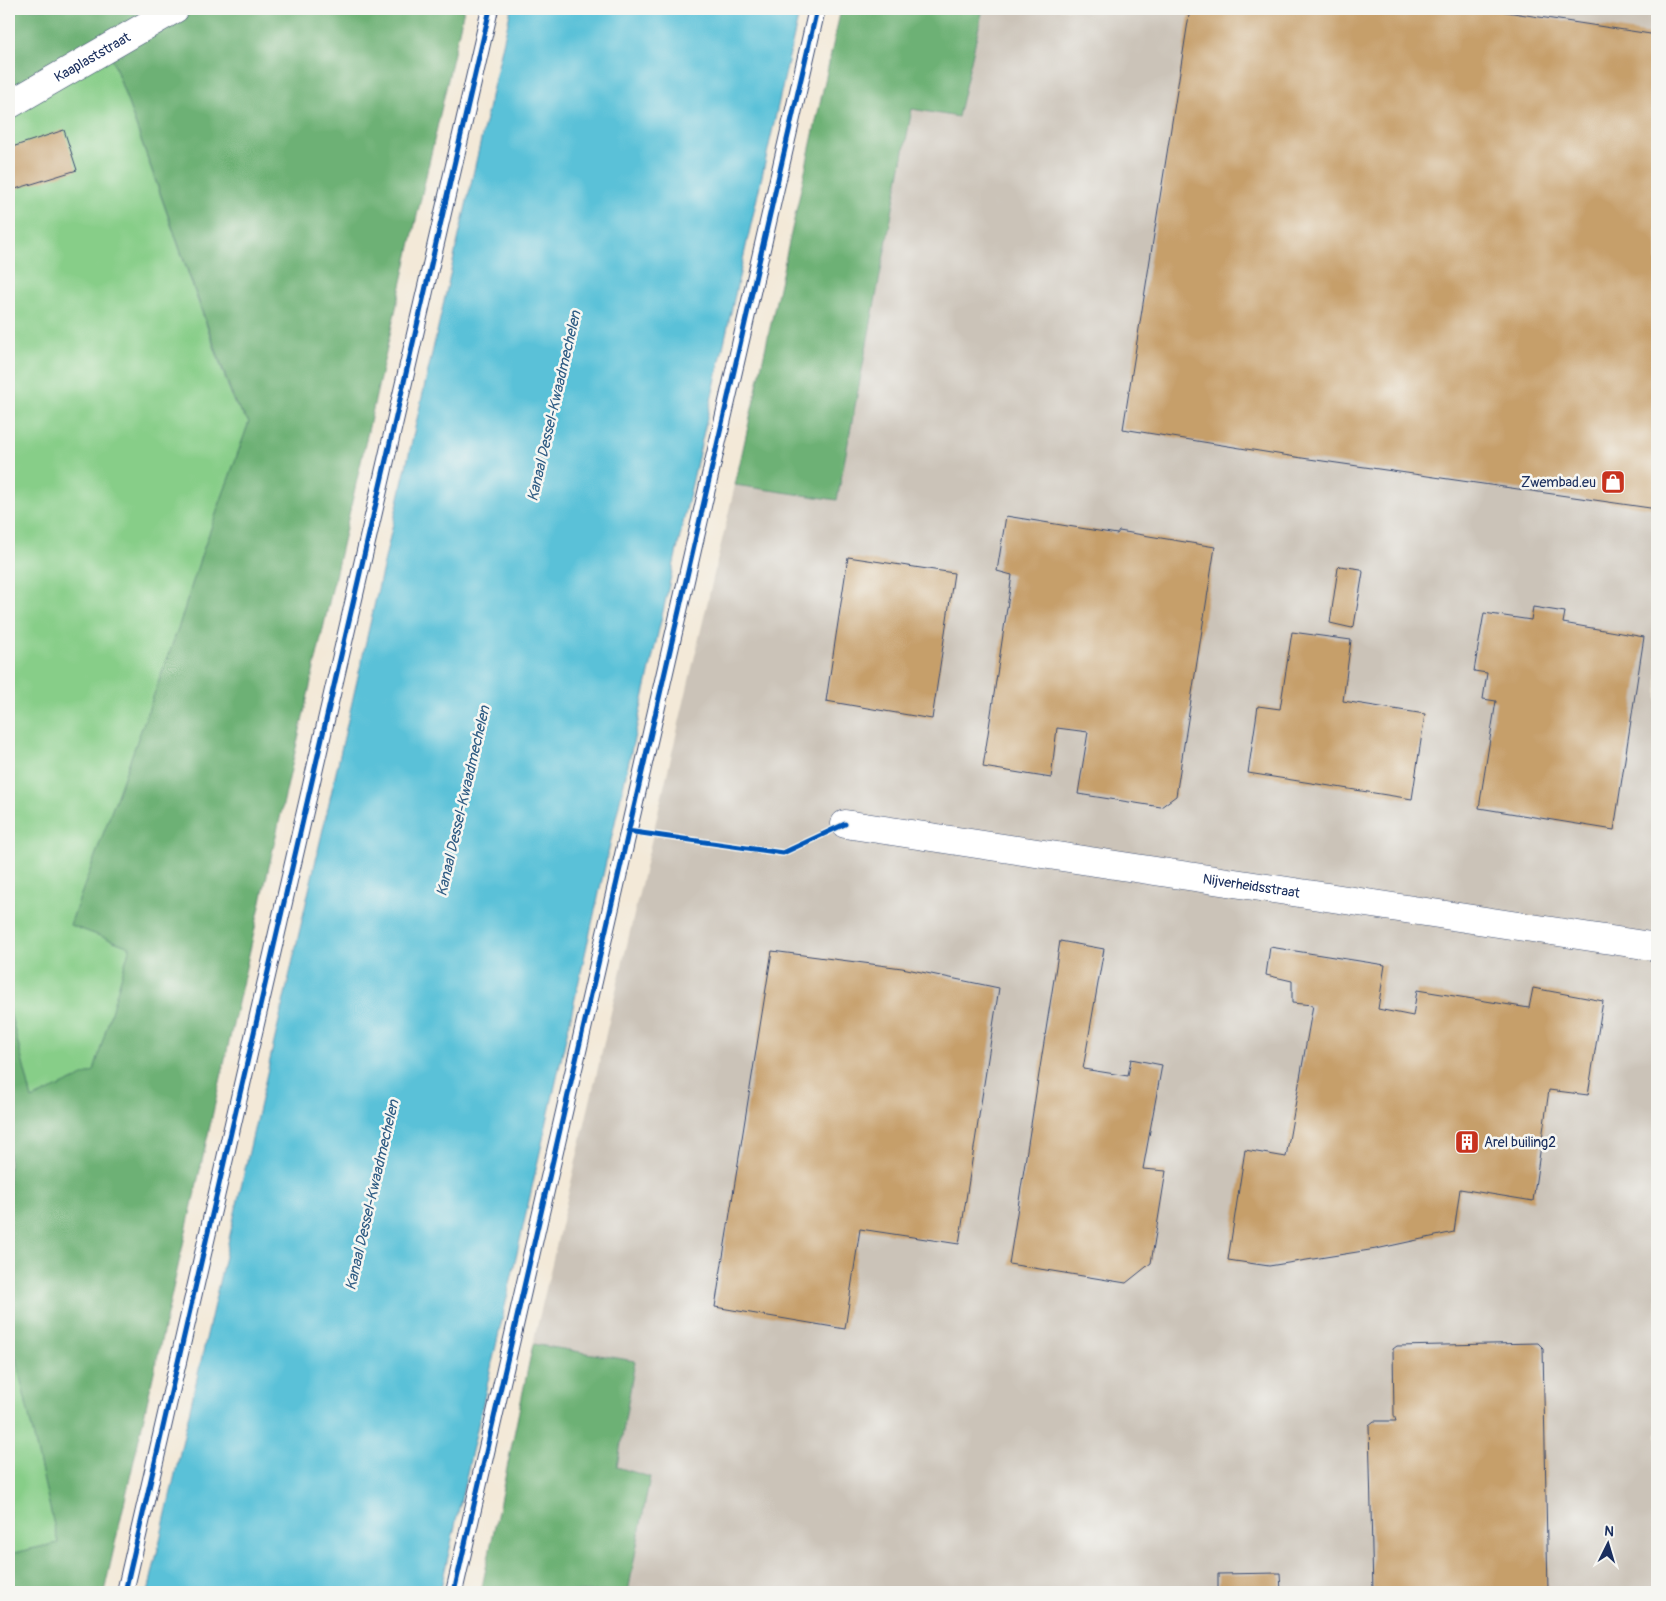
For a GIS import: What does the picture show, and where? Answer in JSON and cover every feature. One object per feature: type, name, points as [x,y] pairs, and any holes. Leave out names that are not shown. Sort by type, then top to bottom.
[{"type":"street","name":"Kaaplaststraat","points":[[9,106],[175,9]]},
{"type":"street","name":"Nijverheidsstraat","points":[[845,824],[1657,947]]},
{"type":"lane","points":[[125,1592],[490,9]]},
{"type":"lane","points":[[454,1592],[818,9]]},
{"type":"shaded area","points":[[983,9],[1657,9],[1657,1592],[628,1592],[650,1477],[617,1467],[635,1361],[533,1344],[735,485],[837,500],[912,109],[958,117]]},
{"type":"green space","points":[[9,9],[464,9],[104,1592],[9,1592],[9,1554],[58,1543],[9,1328],[9,1008],[32,1099],[94,1071],[130,947],[70,925],[179,626],[201,556],[249,422],[235,403],[106,41],[9,100]]},
{"type":"green space","points":[[841,9],[983,9],[958,117],[912,109],[837,500],[735,485]]},
{"type":"green space","points":[[106,41],[234,403],[249,422],[201,556],[179,626],[70,925],[130,947],[94,1072],[32,1099],[9,1008],[9,100]]},
{"type":"green space","points":[[9,1328],[58,1543],[9,1554]]},
{"type":"green space","points":[[533,1344],[635,1361],[617,1467],[650,1477],[628,1592],[481,1592]]},
{"type":"water","name":"Kanaal Dessel-Kwaadmechelen","points":[[511,9],[800,9],[440,1592],[148,1592]]},
{"type":"building","points":[[1190,9],[1487,9],[1657,35],[1657,509],[1302,458],[1123,429]]},
{"type":"building","points":[[64,130],[77,170],[9,191],[9,148]]},
{"type":"building","points":[[1006,516],[1117,534],[1119,531],[1215,547],[1176,796],[1161,807],[1078,794],[1088,732],[1057,728],[1051,778],[983,767],[1012,575],[997,571]]},
{"type":"building","points":[[848,557],[954,573],[932,719],[826,701]]},
{"type":"building","points":[[1340,566],[1361,569],[1363,572],[1354,626],[1352,628],[1330,623],[1338,568]]},
{"type":"building","points":[[1533,607],[1565,612],[1563,623],[1644,637],[1614,830],[1479,808],[1496,701],[1483,699],[1487,673],[1474,671],[1484,613],[1531,620]]},
{"type":"building","points":[[1292,632],[1351,640],[1343,701],[1425,714],[1412,799],[1248,773],[1258,706],[1280,709]]},
{"type":"building","points":[[1060,941],[1104,949],[1083,1069],[1128,1076],[1131,1059],[1162,1065],[1143,1169],[1166,1171],[1151,1263],[1126,1283],[1009,1264]]},
{"type":"building","points":[[1270,947],[1385,965],[1378,1009],[1413,1016],[1417,990],[1529,1008],[1533,988],[1603,1001],[1588,1095],[1549,1090],[1533,1201],[1460,1189],[1454,1232],[1376,1249],[1269,1266],[1228,1260],[1245,1150],[1286,1157],[1313,1005],[1292,1003],[1292,981],[1266,975]]},
{"type":"building","points":[[772,951],[902,968],[999,988],[959,1244],[860,1229],[845,1329],[715,1307]]},
{"type":"building","points":[[1538,1343],[1543,1348],[1548,1592],[1373,1592],[1369,1425],[1374,1421],[1396,1421],[1394,1415],[1393,1349],[1397,1346]]},
{"type":"building","points":[[1280,1573],[1281,1592],[1218,1592],[1218,1574]]},
{"type":"cycle path","points":[[125,1592],[490,9]]},
{"type":"cycle path","points":[[454,1592],[817,9]]},
{"type":"cycle path","points":[[627,831],[783,853],[845,824]]},
{"type":"place","name":"Zwembad.eu","points":[[1613,482]]},
{"type":"place","name":"Arel builing2","points":[[1467,1142]]}]
